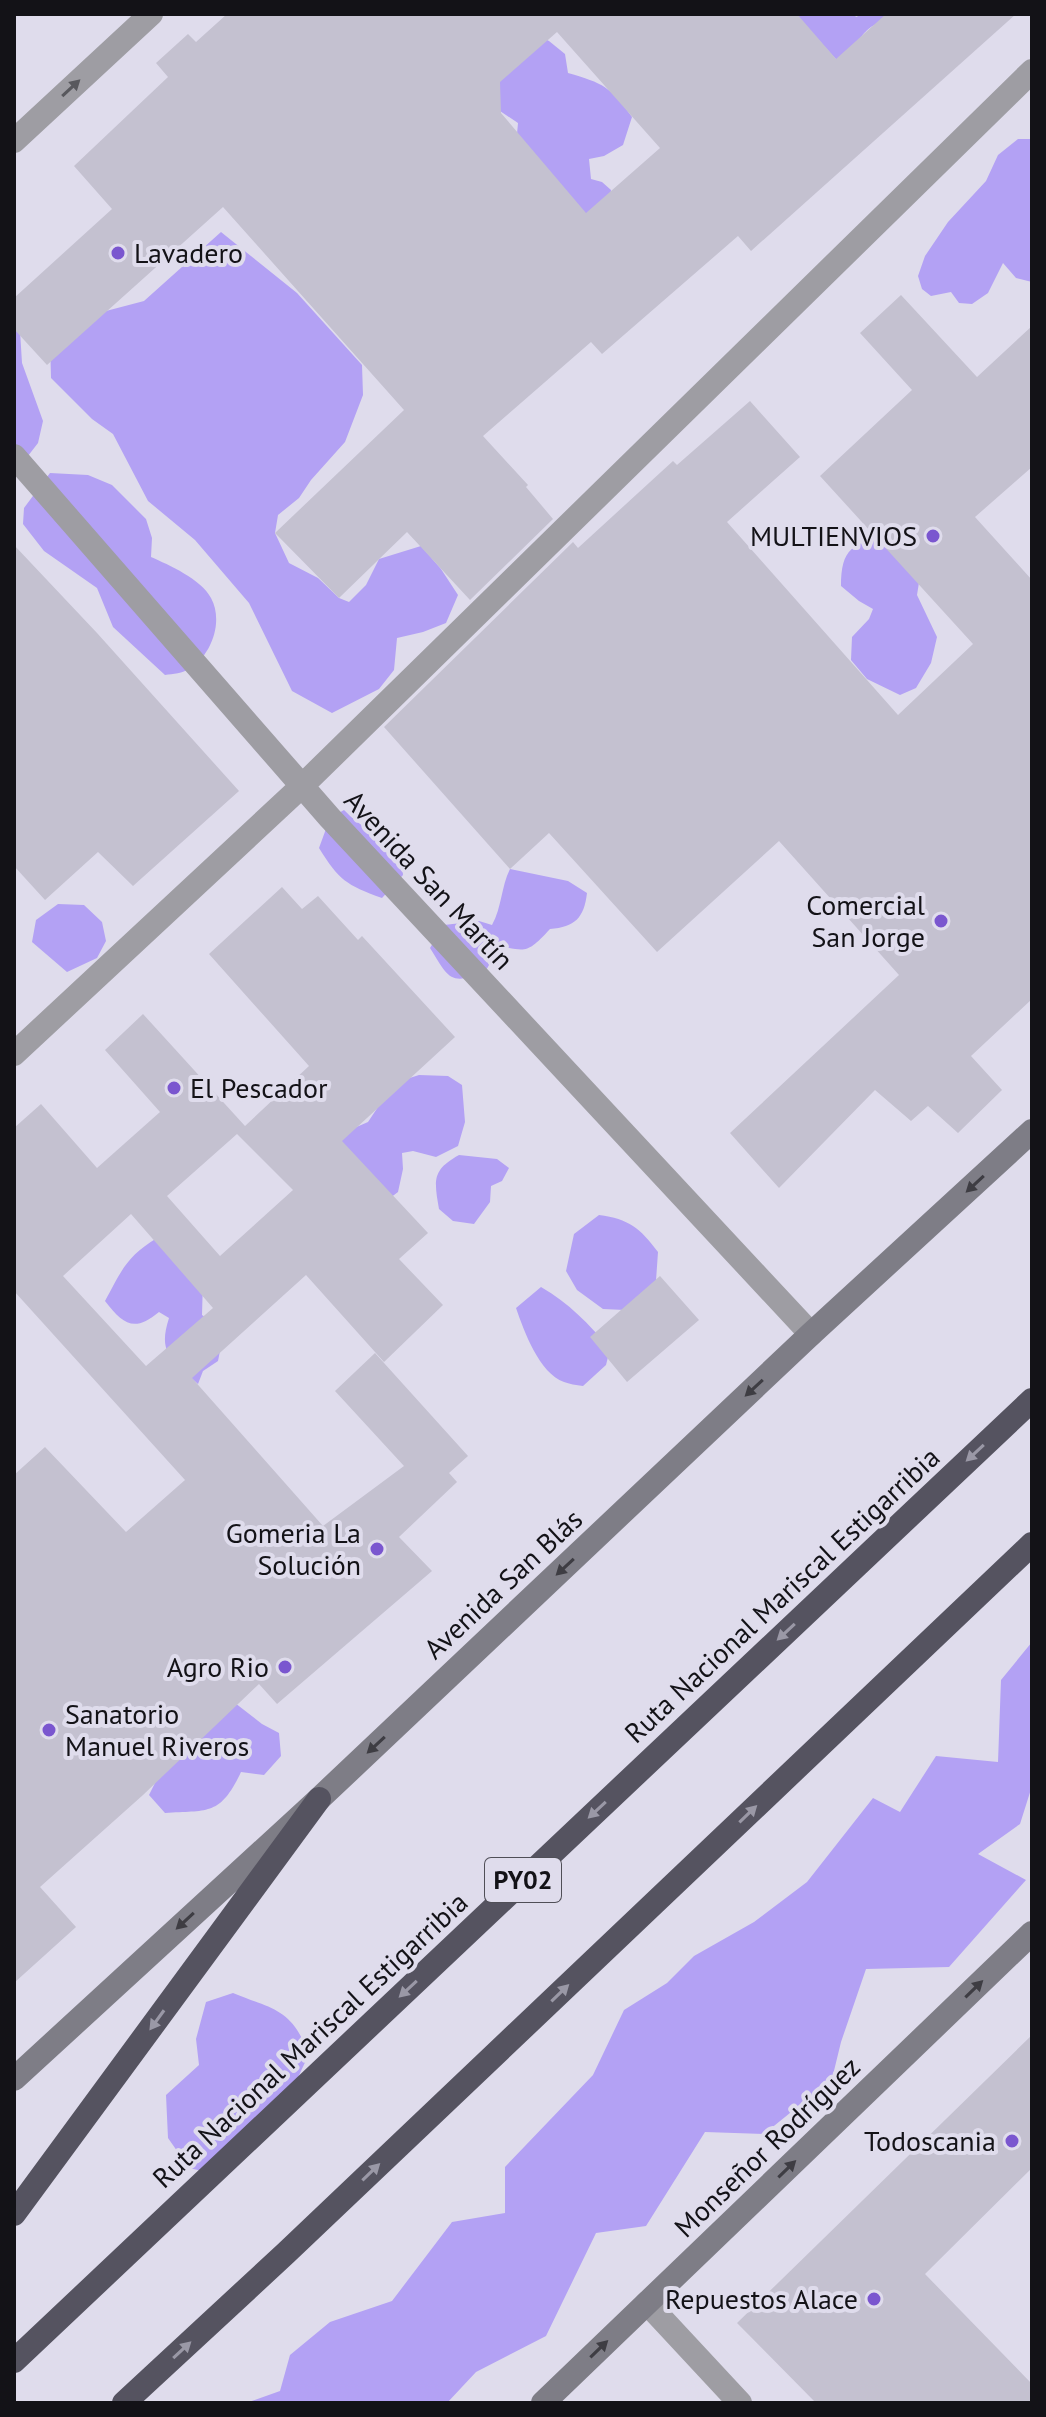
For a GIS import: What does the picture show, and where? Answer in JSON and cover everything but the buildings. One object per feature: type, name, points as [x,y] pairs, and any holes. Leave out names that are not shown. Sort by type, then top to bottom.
[{"type":"highway","name":"Ruta Nacional Mariscal Estigarribia","points":[[14,2361],[1032,1400]]},
{"type":"highway","points":[[124,2403],[1032,1544]]},
{"type":"highway","points":[[14,2214],[319,1799]]},
{"type":"street","points":[[14,141],[151,14]]},
{"type":"street","points":[[14,1054],[302,786],[1032,71]]},
{"type":"street","name":"Avenida San Martín","points":[[14,456],[302,786],[811,1334]]},
{"type":"street","name":"Avenida San Blás","points":[[17,2069],[319,1799],[811,1334],[1032,1131]]},
{"type":"street","name":"Monseñor Rodríguez","points":[[543,2403],[1032,1933]]},
{"type":"street","points":[[647,2303],[740,2403]]},
{"type":"shaded area","points":[[795,14],[850,14],[857,17],[859,14],[904,14],[880,22],[866,32],[844,68]]},
{"type":"shaded area","points":[[531,32],[565,54],[568,73],[605,88],[632,117],[623,145],[604,156],[589,159],[591,179],[602,182],[611,190],[610,199],[591,226],[516,145],[518,123],[497,109],[496,55]]},
{"type":"shaded area","points":[[1018,139],[1032,139],[1032,282],[1016,278],[1003,263],[988,293],[972,304],[959,303],[951,292],[931,296],[922,289],[918,276],[925,256],[948,222],[986,181],[998,155]]},
{"type":"shaded area","points":[[221,232],[297,293],[362,365],[363,395],[345,442],[299,498],[278,515],[275,533],[289,563],[318,578],[339,598],[349,602],[366,585],[379,559],[421,546],[458,595],[446,623],[397,638],[394,670],[379,689],[332,713],[292,691],[249,603],[195,540],[148,501],[113,434],[92,419],[51,378],[50,339],[87,316],[144,301]]},
{"type":"shaded area","points":[[14,310],[19,315],[22,363],[43,421],[38,443],[14,474]]},
{"type":"shaded area","points":[[50,473],[88,475],[112,485],[146,519],[152,538],[151,557],[184,573],[211,598],[216,617],[213,638],[204,656],[189,669],[165,675],[113,627],[97,588],[44,551],[23,524],[24,508]]},
{"type":"shaded area","points":[[887,539],[921,570],[917,595],[937,637],[931,663],[916,688],[900,695],[867,679],[851,660],[852,637],[869,619],[873,609],[841,586],[843,563],[851,549],[865,542]]},
{"type":"shaded area","points":[[344,810],[391,845],[400,857],[403,875],[382,898],[344,880],[319,848],[330,818]]},
{"type":"shaded area","points":[[510,869],[568,881],[587,893],[581,915],[566,926],[550,929],[525,949],[494,945],[493,958],[485,972],[464,978],[451,976],[430,948],[444,925],[479,921],[492,925]]},
{"type":"shaded area","points":[[58,904],[84,905],[102,922],[106,941],[97,958],[67,972],[32,942],[36,920]]},
{"type":"shaded area","points":[[419,1075],[448,1076],[462,1085],[465,1122],[458,1146],[436,1157],[413,1151],[402,1153],[403,1169],[398,1192],[386,1201],[339,1148],[345,1132],[368,1122],[394,1083]]},
{"type":"shaded area","points":[[459,1155],[497,1159],[509,1168],[502,1181],[491,1186],[490,1202],[474,1224],[453,1221],[439,1209],[436,1183],[439,1171]]},
{"type":"shaded area","points":[[599,1215],[633,1226],[658,1252],[655,1295],[625,1310],[603,1309],[577,1290],[566,1271],[574,1234]]},
{"type":"shaded area","points":[[157,1238],[203,1279],[202,1315],[213,1323],[222,1341],[218,1361],[203,1371],[198,1384],[166,1349],[169,1318],[159,1312],[143,1322],[129,1323],[105,1301],[131,1258]]},
{"type":"shaded area","points":[[541,1287],[578,1315],[610,1349],[606,1365],[583,1386],[564,1382],[547,1370],[523,1328],[516,1308]]},
{"type":"shaded area","points":[[1032,1642],[1032,1786],[1020,1824],[978,1854],[1026,1880],[949,1967],[866,1969],[832,2079],[764,2134],[705,2132],[646,2226],[596,2233],[546,2336],[476,2372],[447,2403],[246,2403],[280,2391],[290,2355],[330,2322],[392,2301],[452,2222],[505,2213],[505,2167],[593,2075],[624,2010],[667,1983],[694,1956],[754,1922],[807,1882],[873,1798],[900,1812],[936,1756],[998,1762],[1001,1680]]},
{"type":"shaded area","points":[[235,1703],[279,1733],[281,1756],[264,1775],[241,1772],[226,1797],[212,1808],[165,1813],[149,1795],[160,1773]]},
{"type":"shaded area","points":[[233,1993],[288,2019],[309,2054],[292,2090],[211,2173],[189,2168],[168,2138],[166,2095],[199,2065],[196,2039],[206,2002]]},
{"type":"place","name":"Lavadero","points":[[118,253]]},
{"type":"place","name":"MULTIENVIOS","points":[[933,536]]},
{"type":"place","name":"Comercial San Jorge","points":[[941,921]]},
{"type":"place","name":"El Pescador","points":[[174,1088]]},
{"type":"place","name":"Gomeria La Solución","points":[[377,1549]]},
{"type":"place","name":"Agro Rio","points":[[285,1667]]},
{"type":"place","name":"Sanatorio Manuel Riveros","points":[[49,1730]]},
{"type":"place","name":"Todoscania","points":[[1012,2141]]},
{"type":"place","name":"Repuestos Alace","points":[[874,2299]]}]
